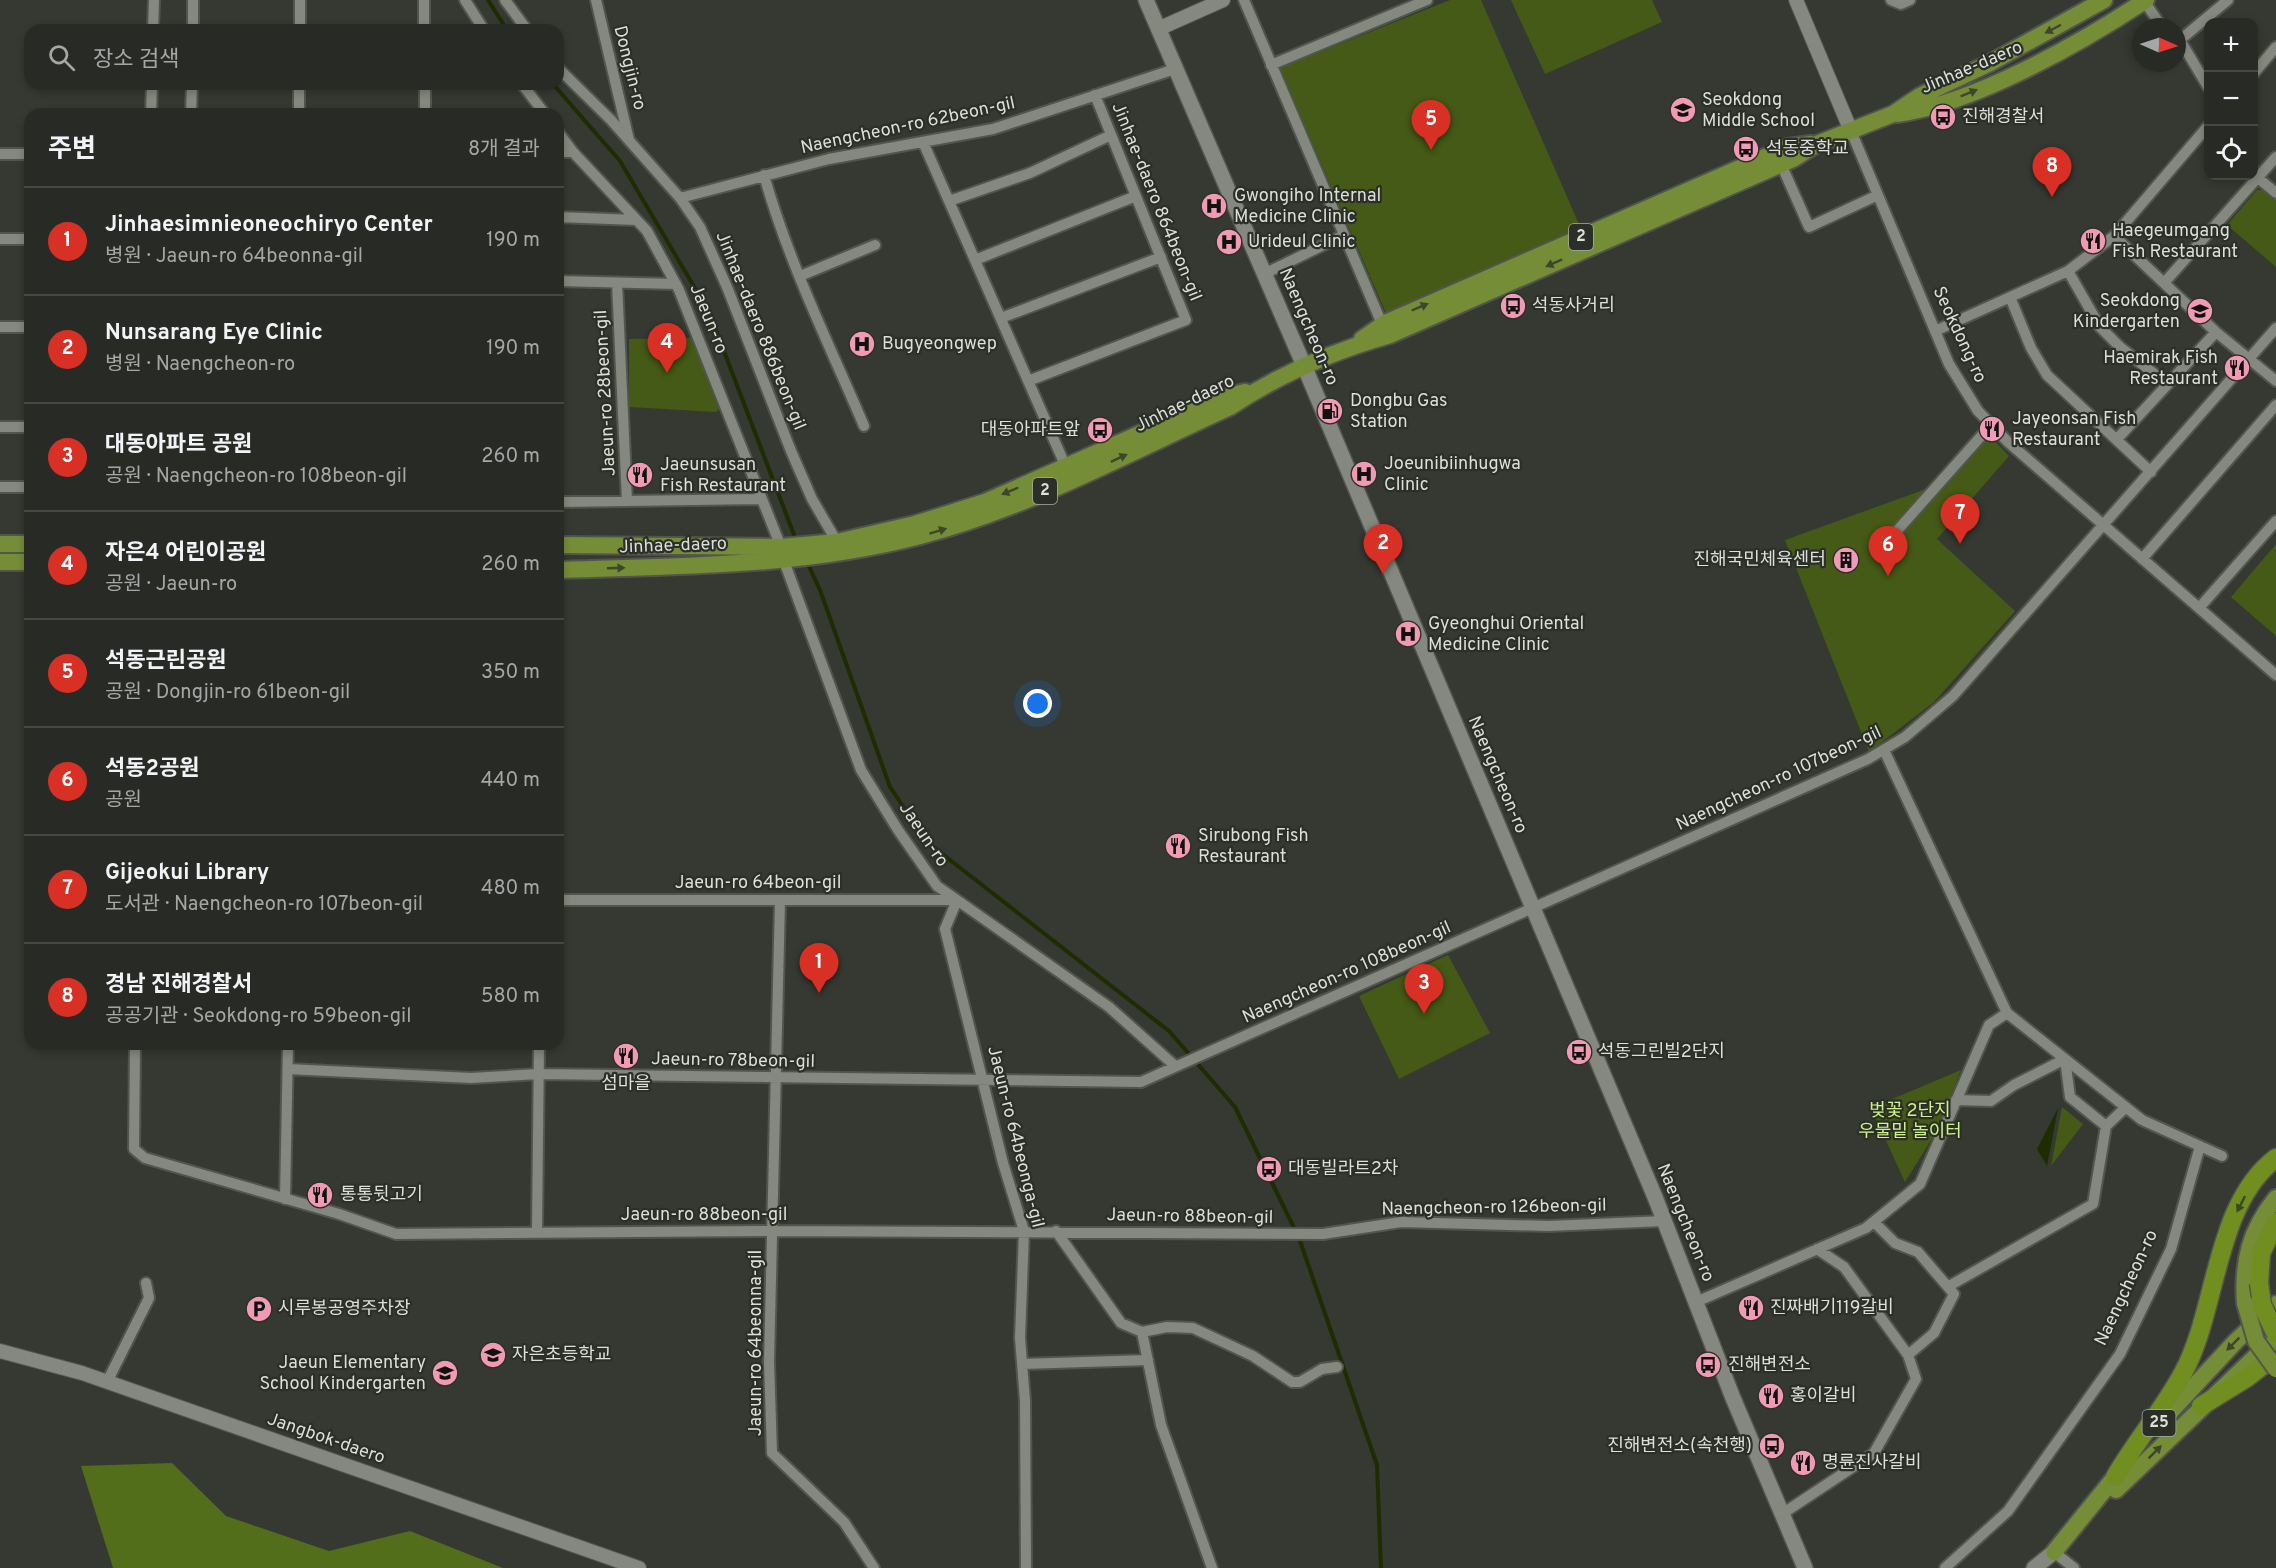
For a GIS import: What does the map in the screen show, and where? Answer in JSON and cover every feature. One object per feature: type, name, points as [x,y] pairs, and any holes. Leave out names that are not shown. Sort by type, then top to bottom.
[{"type":"highway","points":[[2115,1477],[2184,1372],[2230,1226],[2253,1183],[2276,1158]]},
{"type":"highway","points":[[2276,1222],[2261,1252],[2259,1283],[2262,1305],[2276,1335]]},
{"type":"highway","points":[[2201,1406],[2248,1377],[2276,1355]]},
{"type":"main road","name":"Naengcheon-ro","points":[[1146,0],[1305,368],[1533,909],[1664,1221],[1805,1568]]},
{"type":"main road","name":"Jinhae-daero","points":[[1893,114],[1925,110],[1996,82],[2095,34],[2145,0]]},
{"type":"main road","name":"Jinhae-daero","points":[[1893,114],[1920,96],[1990,63],[2093,3]]},
{"type":"main road","name":"2","points":[[1258,389],[1352,346],[1390,335],[1781,164],[1818,144],[1893,114]]},
{"type":"main road","name":"2","points":[[1352,346],[1382,324],[1788,147],[1818,144]]},
{"type":"main road","name":"Jinhae-daero","points":[[817,549],[837,542],[915,524],[985,502],[1221,398],[1258,389]]},
{"type":"main road","name":"Jinhae-daero","points":[[817,549],[918,537],[991,515],[1230,407],[1258,389]]},
{"type":"main road","points":[[0,544],[24,544]]},
{"type":"main road","name":"Jinhae-daero","points":[[564,545],[785,554]]},
{"type":"main road","name":"2","points":[[785,554],[817,549]]},
{"type":"main road","name":"Jinhae-daero","points":[[564,570],[785,554]]},
{"type":"main road","points":[[0,562],[24,562]]},
{"type":"main road","points":[[2276,1197],[2257,1225],[2248,1244],[2244,1303],[2256,1341],[2276,1369]]},
{"type":"main road","name":"25","points":[[2054,1552],[2162,1420],[2236,1341],[2276,1305]]},
{"type":"main road","name":"25","points":[[2054,1552],[2276,1335]]},
{"type":"main road","points":[[2034,1568],[2054,1552]]},
{"type":"street","points":[[153,24],[154,0]]},
{"type":"street","points":[[193,0],[193,24]]},
{"type":"street","points":[[300,0],[300,24]]},
{"type":"street","points":[[424,0],[424,24]]},
{"type":"street","points":[[465,0],[480,24]]},
{"type":"street","points":[[505,0],[523,24]]},
{"type":"street","name":"Dongjin-ro","points":[[596,0],[630,143]]},
{"type":"street","points":[[1158,29],[1223,0]]},
{"type":"street","points":[[1244,0],[1382,324]]},
{"type":"street","points":[[1271,65],[1427,0]]},
{"type":"street","name":"Seokdong-ro","points":[[1796,0],[1935,331],[1965,392],[1991,425],[2276,675]]},
{"type":"street","points":[[1891,0],[1901,4],[1910,0]]},
{"type":"street","points":[[2145,0],[2156,18]]},
{"type":"street","points":[[2186,34],[2228,0]]},
{"type":"street","points":[[2254,72],[2276,47]]},
{"type":"street","points":[[2186,53],[2204,81]]},
{"type":"street","name":"Naengcheon-ro 62beon-gil","points":[[680,198],[764,175],[993,129],[1175,69]]},
{"type":"street","name":"Jinhae-daero 886beon-gil","points":[[564,74],[611,120],[680,198],[700,227],[727,287],[791,451],[812,499],[837,542]]},
{"type":"street","points":[[152,90],[152,108]]},
{"type":"street","points":[[191,108],[192,90]]},
{"type":"street","points":[[299,90],[299,108]]},
{"type":"street","points":[[424,90],[424,108]]},
{"type":"street","points":[[527,90],[540,108]]},
{"type":"street","name":"Jinhae-daero 864beon-gil","points":[[1028,381],[1186,320],[1095,95]]},
{"type":"street","points":[[1935,331],[2068,271],[2114,236],[2204,131]]},
{"type":"street","points":[[949,201],[1030,173],[1111,135]]},
{"type":"street","name":"Jaeun-ro","points":[[564,140],[647,231],[676,284],[760,499],[785,554],[861,770],[898,830],[937,886],[1108,1007],[1174,1065]]},
{"type":"street","points":[[923,142],[1066,467]]},
{"type":"street","points":[[564,152],[573,152]]},
{"type":"street","points":[[0,154],[24,154]]},
{"type":"street","points":[[2276,157],[2258,178],[2276,194]]},
{"type":"street","points":[[1781,164],[1809,227],[1878,195]]},
{"type":"street","points":[[764,175],[773,207],[800,276],[864,426]]},
{"type":"street","points":[[2164,283],[2256,180]]},
{"type":"street","points":[[975,260],[1136,196]]},
{"type":"street","points":[[564,217],[636,220]]},
{"type":"street","points":[[1264,274],[1344,235]]},
{"type":"street","points":[[2114,236],[2216,332],[2251,357],[2276,381]]},
{"type":"street","points":[[0,239],[24,239]]},
{"type":"street","points":[[800,276],[875,245]]},
{"type":"street","points":[[1000,318],[1161,257]]},
{"type":"street","points":[[2068,271],[2100,327],[2120,347],[2166,383]]},
{"type":"street","name":"Jaeun-ro 28beon-gil","points":[[564,281],[676,284]]},
{"type":"street","name":"Jaeun-ro 28beon-gil","points":[[617,283],[627,501]]},
{"type":"street","points":[[2010,297],[2031,348],[2047,375],[2118,438],[2151,472]]},
{"type":"street","points":[[0,327],[24,327]]},
{"type":"street","name":"Naengcheon-ro 107beon-gil","points":[[1533,909],[1884,750],[1905,737],[1953,696],[2276,328]]},
{"type":"street","points":[[2118,438],[2166,383],[2216,332]]},
{"type":"street","points":[[2142,559],[2276,405]]},
{"type":"street","points":[[1894,533],[1991,425]]},
{"type":"street","points":[[0,427],[24,427]]},
{"type":"street","points":[[0,487],[24,487]]},
{"type":"street","points":[[564,502],[760,499]]},
{"type":"street","points":[[2199,608],[2276,521]]},
{"type":"street","points":[[1884,750],[2007,1013],[2142,1120],[2222,1156]]},
{"type":"street","name":"Jaeun-ro 64beon-gil","points":[[564,900],[957,900]]},
{"type":"street","name":"Jaeun-ro 64beonna-gil","points":[[780,900],[774,1231],[769,1362],[772,1453],[844,1522],[874,1568]]},
{"type":"street","name":"Jaeun-ro 64beonga-gil","points":[[957,900],[945,929],[1003,1163],[1024,1231],[1020,1338],[1025,1401],[1026,1568]]},
{"type":"street","name":"Naengcheon-ro 108beon-gil","points":[[1174,1065],[1533,909]]},
{"type":"street","points":[[1696,1302],[1866,1228],[1920,1184],[1989,1025],[2007,1013]]},
{"type":"street","name":"Jaeun-ro 88beon-gil","points":[[135,1050],[134,1149],[145,1158],[396,1234],[774,1231],[1288,1234]]},
{"type":"street","points":[[285,1200],[288,1050]]},
{"type":"street","points":[[537,1232],[538,1050]]},
{"type":"street","points":[[1956,1100],[1991,1101],[2014,1085],[2065,1059]]},
{"type":"street","points":[[2065,1059],[2070,1098],[2106,1126]]},
{"type":"street","name":"Jaeun-ro 78beon-gil","points":[[288,1069],[471,1078],[538,1074],[1141,1082],[1174,1065]]},
{"type":"street","points":[[1908,1355],[1934,1333],[1952,1290],[2093,1204],[2106,1126],[2126,1107]]},
{"type":"street","name":"Naengcheon-ro","points":[[1945,1568],[2008,1512],[2120,1353],[2170,1249],[2200,1146]]},
{"type":"street","name":"Naengcheon-ro 126beon-gil","points":[[1288,1234],[1323,1234],[1401,1222],[1550,1226],[1664,1221]]},
{"type":"street","points":[[1874,1222],[1895,1243],[1918,1252],[1952,1290]]},
{"type":"street","points":[[1056,1231],[1121,1323],[1142,1332],[1167,1327],[1194,1328],[1253,1356],[1292,1382],[1300,1382],[1322,1370],[1337,1367]]},
{"type":"street","points":[[1782,1514],[1874,1454],[1916,1379],[1908,1355],[1844,1267],[1817,1249]]},
{"type":"street","points":[[107,1382],[148,1298],[146,1283]]},
{"type":"street","points":[[1142,1332],[1161,1425],[1212,1568]]},
{"type":"street","name":"Jangbok-daero","points":[[0,1351],[107,1382],[639,1568]]},
{"type":"street","points":[[1022,1364],[1148,1360]]},
{"type":"street","points":[[2054,1552],[2074,1568]]},
{"type":"green space","points":[[1450,0],[1481,0],[1582,231],[1386,313],[1280,68]]},
{"type":"green space","points":[[1511,0],[1652,0],[1662,22],[1545,74]]},
{"type":"green space","points":[[2257,190],[2265,190],[2276,199],[2276,267],[2227,225]]},
{"type":"green space","points":[[692,338],[719,409],[716,412],[629,407],[629,339]]},
{"type":"green space","points":[[1989,435],[2009,456],[1937,539],[2015,611],[1934,702],[1869,752],[1785,540],[1926,489],[1940,490]]},
{"type":"green space","points":[[2276,544],[2276,636],[2231,597]]},
{"type":"green space","points":[[1448,955],[1490,1033],[1399,1079],[1359,996]]},
{"type":"green space","name":"벚꽃 2단지 우물밑 놀이터","points":[[1961,1070],[1938,1129],[1905,1182],[1871,1108]]},
{"type":"green space","points":[[2062,1107],[2083,1124],[2051,1166]]},
{"type":"green space","points":[[172,1463],[226,1516],[329,1551],[410,1531],[503,1568],[113,1568],[81,1466]]},
{"type":"shaded area","points":[[2058,1108],[2047,1166],[2037,1149]]},
{"type":"waterway","points":[[488,0],[503,24]]},
{"type":"waterway","points":[[558,90],[620,161],[709,312],[796,540]]},
{"type":"waterway","points":[[806,560],[820,590],[890,787],[927,842],[1169,1031],[1235,1107],[1299,1238],[1377,1465],[1381,1568]]},
{"type":"place","name":"Seokdong Middle School","points":[[1683,110]]},
{"type":"place","name":"진해경찰서","points":[[1943,117]]},
{"type":"place","name":"석동중학교","points":[[1746,149]]},
{"type":"place","name":"석동근린공원","points":[[1431,150]]},
{"type":"place","name":"경남 진해경찰서","points":[[2052,197]]},
{"type":"place","name":"Gwongiho Internal Medicine Clinic","points":[[1214,206]]},
{"type":"place","name":"Haegeumgang Fish Restaurant","points":[[2093,241]]},
{"type":"place","name":"Urideul Clinic","points":[[1229,242]]},
{"type":"place","name":"석동사거리","points":[[1513,306]]},
{"type":"place","name":"Seokdong Kindergarten","points":[[2200,311]]},
{"type":"place","name":"Bugyeongwep","points":[[862,344]]},
{"type":"place","name":"Haemirak Fish Restaurant","points":[[2237,368]]},
{"type":"place","name":"자은4 어린이공원","points":[[667,373]]},
{"type":"place","name":"Dongbu Gas Station","points":[[1330,411]]},
{"type":"place","name":"Jayeonsan Fish Restaurant","points":[[1992,429]]},
{"type":"place","name":"대동아파트앞","points":[[1100,430]]},
{"type":"place","name":"Joeunibiinhugwa Clinic","points":[[1364,474]]},
{"type":"place","name":"Jaeunsusan Fish Restaurant","points":[[640,475]]},
{"type":"place","name":"Gijeokui Library","points":[[1960,544]]},
{"type":"place","name":"진해국민체육센터","points":[[1846,560]]},
{"type":"place","name":"Nunsarang Eye Clinic","points":[[1383,574]]},
{"type":"place","name":"석동2공원","points":[[1888,576]]},
{"type":"place","name":"Gyeonghui Oriental Medicine Clinic","points":[[1408,634]]},
{"type":"place","name":"Sirubong Fish Restaurant","points":[[1178,846]]},
{"type":"place","name":"Jinhaesimnieoneochiryo Center","points":[[819,993]]},
{"type":"place","name":"대동아파트 공원","points":[[1424,1014]]},
{"type":"place","name":"석동그린빌2단지","points":[[1579,1052]]},
{"type":"place","name":"섬마을","points":[[626,1056]]},
{"type":"place","name":"대동빌라트2차","points":[[1269,1169]]},
{"type":"place","name":"통통뒷고기","points":[[320,1195]]},
{"type":"place","name":"진짜배기119갈비","points":[[1751,1308]]},
{"type":"place","name":"시루봉공영주차장","points":[[259,1309]]},
{"type":"place","name":"자은초등학교","points":[[493,1355]]},
{"type":"place","name":"진해변전소","points":[[1708,1365]]},
{"type":"place","name":"Jaeun Elementary School Kindergarten","points":[[445,1373]]},
{"type":"place","name":"홍이갈비","points":[[1771,1396]]},
{"type":"place","name":"진해변전소(속천행)","points":[[1772,1446]]},
{"type":"place","name":"명륜진사갈비","points":[[1803,1463]]}]
